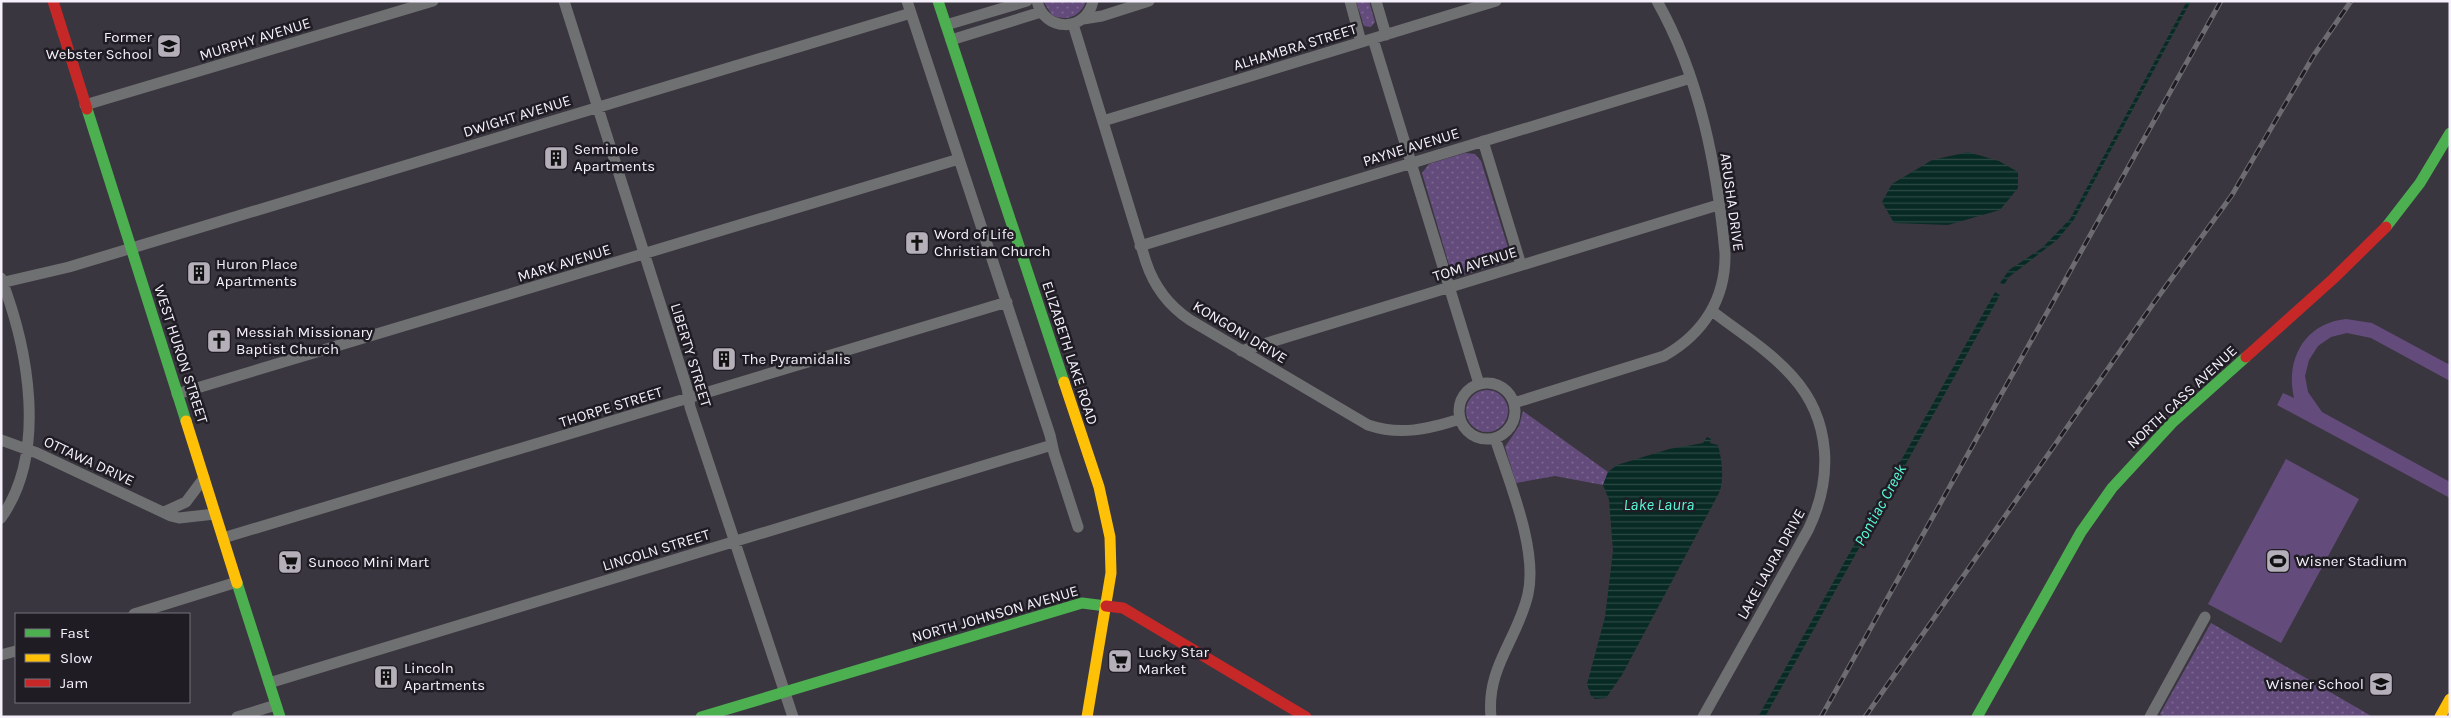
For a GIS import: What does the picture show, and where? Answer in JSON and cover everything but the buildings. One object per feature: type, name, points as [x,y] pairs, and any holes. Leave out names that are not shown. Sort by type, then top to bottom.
[{"type":"main road","name":"WEST HURON STREET","points":[[53,1],[280,717]]},
{"type":"main road","name":"ELIZABETH LAKE ROAD","points":[[938,1],[1104,505],[1111,551],[1111,581],[1101,629],[1087,717]]},
{"type":"main road","name":"NORTH CASS AVENUE","points":[[1977,717],[2071,549],[2108,493],[2152,441],[2333,279],[2386,227],[2420,183],[2450,133]]},
{"type":"main road","name":"NORTH JOHNSON AVENUE","points":[[701,717],[1082,603],[1123,608],[1306,717]]},
{"type":"main road","points":[[2440,717],[2449,703]]},
{"type":"street","name":"MURPHY AVENUE","points":[[85,105],[407,5],[433,1]]},
{"type":"street","name":"LIBERTY STREET","points":[[564,1],[689,399],[793,717]]},
{"type":"street","points":[[907,1],[1078,527]]},
{"type":"street","points":[[946,25],[1027,1]]},
{"type":"street","points":[[1078,21],[1089,12],[1093,1]]},
{"type":"street","points":[[951,40],[1039,7],[1057,24],[1102,16],[1149,1]]},
{"type":"street","points":[[1350,1],[1361,42]]},
{"type":"street","points":[[1376,1],[1386,35]]},
{"type":"street","name":"ALHAMBRA STREET","points":[[1103,121],[1496,1]]},
{"type":"street","name":"ARUSHA DRIVE","points":[[1514,403],[1661,357],[1690,338],[1712,311],[1722,284],[1725,262],[1704,120],[1691,78],[1674,34],[1657,1]]},
{"type":"street","name":"DWIGHT AVENUE","points":[[2,281],[70,267],[911,13]]},
{"type":"street","name":"KONGONI DRIVE","points":[[1078,21],[1103,121],[1140,246],[1152,279],[1172,306],[1190,320],[1240,351],[1355,419],[1374,427],[1412,431],[1460,419]]},
{"type":"street","points":[[1373,39],[1479,384]]},
{"type":"street","name":"PAYNE AVENUE","points":[[1140,246],[1691,78]]},
{"type":"street","points":[[1483,141],[1521,265]]},
{"type":"street","name":"MARK AVENUE","points":[[178,394],[959,159]]},
{"type":"street","name":"TOM AVENUE","points":[[1240,351],[1718,205]]},
{"type":"street","points":[[1,518],[11,502],[20,480],[27,449],[29,406],[25,362],[19,333],[2,281]]},
{"type":"street","name":"THORPE STREET","points":[[223,538],[1006,302]]},
{"type":"street","name":"LAKE LAURA DRIVE","points":[[1703,717],[1808,530],[1819,506],[1826,469],[1825,450],[1820,425],[1803,390],[1780,364],[1712,311]]},
{"type":"street","points":[[1479,384],[1500,386],[1507,392],[1514,403],[1515,412],[1512,424],[1506,431],[1495,438],[1482,439],[1474,436],[1467,431],[1460,419],[1459,406],[1462,398],[1468,391],[1479,384]]},
{"type":"street","points":[[1491,717],[1491,694],[1494,674],[1525,604],[1530,573],[1528,545],[1495,438]]},
{"type":"street","name":"OTTAWA DRIVE","points":[[1,440],[27,449],[179,518],[215,514]]},
{"type":"street","name":"LINCOLN STREET","points":[[269,683],[1052,445]]},
{"type":"street","points":[[164,512],[186,502],[204,478]]},
{"type":"street","points":[[137,613],[237,582]]},
{"type":"street","points":[[2150,717],[2206,618]]},
{"type":"street","points":[[1,655],[15,651]]},
{"type":"street","points":[[237,717],[276,705]]},
{"type":"shaded area","points":[[1043,1],[1086,1],[1077,14],[1063,18],[1052,15]]},
{"type":"shaded area","points":[[1356,1],[1369,1],[1375,22],[1371,27],[1364,26]]},
{"type":"shaded area","points":[[1465,153],[1475,154],[1481,161],[1510,254],[1504,263],[1460,276],[1453,273],[1450,268],[1422,173],[1429,164]]},
{"type":"shaded area","points":[[2346,319],[2372,323],[2450,365],[2450,381],[2371,338],[2347,333],[2331,337],[2318,346],[2309,360],[2305,376],[2308,392],[2322,412],[2450,482],[2450,498],[2277,405],[2283,393],[2294,398],[2292,384],[2296,357],[2301,345],[2309,335],[2332,322]]},
{"type":"shaded area","points":[[1491,390],[1499,393],[1505,399],[1508,411],[1505,423],[1499,429],[1483,432],[1475,429],[1469,423],[1466,407],[1469,399],[1475,393]]},
{"type":"shaded area","points":[[1523,411],[1608,472],[1603,485],[1555,476],[1516,483],[1505,447],[1519,426]]},
{"type":"shaded area","name":"Wisner Stadium","points":[[2286,459],[2359,499],[2281,643],[2208,604]]},
{"type":"shaded area","points":[[2211,623],[2373,717],[2164,717],[2160,714]]},
{"type":"water","points":[[2187,1],[2191,1],[2073,221],[2057,240],[2009,277],[2004,285],[2000,283],[2009,270],[2042,248],[2070,219]]},
{"type":"water","points":[[1968,152],[1999,161],[2018,172],[2018,188],[2000,210],[1948,225],[1894,223],[1882,202],[1892,184],[1932,160]]},
{"type":"water","name":"Pontiac Creek","points":[[1995,292],[2000,295],[1765,717],[1758,717]]},
{"type":"water","name":"Lake Laura","points":[[1707,437],[1711,439],[1710,443],[1718,445],[1721,457],[1722,479],[1720,491],[1622,675],[1606,698],[1595,699],[1591,696],[1587,684],[1605,617],[1613,551],[1609,500],[1603,485],[1608,472],[1617,465],[1669,449],[1703,443]]},
{"type":"railway","points":[[1821,717],[2221,1]]},
{"type":"railway","points":[[1865,717],[2153,304],[2232,195],[2314,55],[2351,1]]},
{"type":"traffic: fast","points":[[938,1],[1064,382]]},
{"type":"traffic: fast","points":[[87,109],[186,421]]},
{"type":"traffic: fast","points":[[2386,227],[2420,183],[2450,133]]},
{"type":"traffic: fast","points":[[1977,717],[2081,532],[2112,488],[2172,423],[2246,357]]},
{"type":"traffic: fast","points":[[237,583],[280,717]]},
{"type":"traffic: fast","points":[[701,717],[1082,603],[1106,606]]},
{"type":"traffic: slow","points":[[1064,382],[1099,487],[1110,537],[1111,573],[1087,717]]},
{"type":"traffic: slow","points":[[186,421],[237,583]]},
{"type":"traffic: slow","points":[[2440,717],[2450,699]]},
{"type":"traffic: jam","points":[[53,1],[87,109]]},
{"type":"traffic: jam","points":[[2246,357],[2333,279],[2386,227]]},
{"type":"traffic: jam","points":[[1106,606],[1123,608],[1306,717]]},
{"type":"place","name":"Former Webster School","points":[[169,46]]},
{"type":"place","name":"Seminole Apartments","points":[[556,158]]},
{"type":"place","name":"Word of Life Christian Church","points":[[917,243]]},
{"type":"place","name":"Huron Place Apartments","points":[[199,273]]},
{"type":"place","name":"Messiah Missionary Baptist Church","points":[[219,341]]},
{"type":"place","name":"The Pyramidalis","points":[[724,359]]},
{"type":"place","name":"Wisner Stadium","points":[[2278,561]]},
{"type":"place","name":"Sunoco Mini Mart","points":[[290,562]]},
{"type":"place","name":"Lucky Star Market","points":[[1120,661]]},
{"type":"place","name":"Lincoln Apartments","points":[[386,677]]},
{"type":"place","name":"Wisner School","points":[[2381,684]]}]
